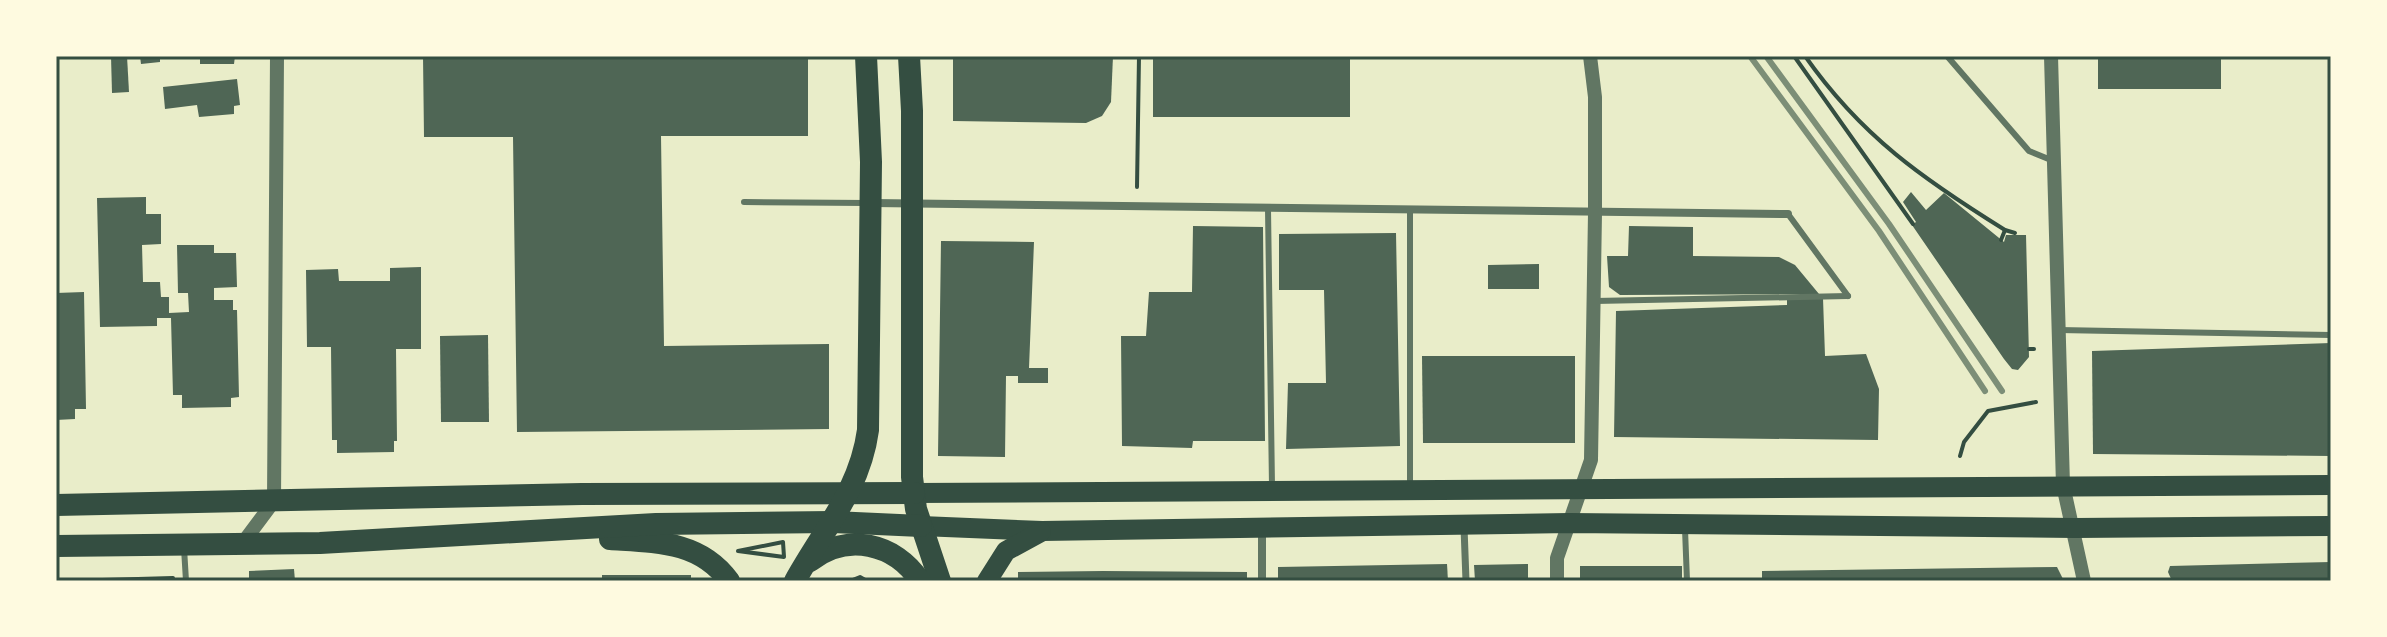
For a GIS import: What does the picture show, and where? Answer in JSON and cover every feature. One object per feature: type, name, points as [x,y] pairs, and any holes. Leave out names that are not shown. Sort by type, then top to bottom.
[{"type":"highway","points":[[799,574],[849,495],[864,456],[868,430],[870,203],[866,56]]},
{"type":"highway","points":[[909,56],[914,493],[921,526],[940,581]]},
{"type":"highway","points":[[56,505],[582,494],[914,493]]},
{"type":"highway","points":[[56,546],[242,544],[529,534],[656,524],[833,522],[921,526]]},
{"type":"highway","points":[[529,534],[670,544],[710,559],[729,581]]},
{"type":"highway","points":[[799,574],[819,554],[857,544],[877,547],[898,556],[920,581]]},
{"type":"main road","points":[[914,493],[2331,485]]},
{"type":"main road","points":[[921,526],[1042,531],[1569,523],[2075,528],[2331,526]]},
{"type":"main road","points":[[987,581],[1006,551],[1042,531]]},
{"type":"street","points":[[242,544],[274,501],[277,56]]},
{"type":"street","points":[[1557,581],[1557,558],[1591,460],[1595,97],[1590,56]]},
{"type":"street","points":[[2051,56],[2063,485],[2075,528],[2084,581]]},
{"type":"street","points":[[870,203],[1788,214]]},
{"type":"street","points":[[1464,524],[1466,581]]},
{"type":"street","points":[[1262,526],[1262,581]]},
{"type":"lane","points":[[1947,56],[2029,151],[2054,162]]},
{"type":"lane","points":[[744,202],[870,203]]},
{"type":"lane","points":[[1268,209],[1272,492]]},
{"type":"lane","points":[[1410,211],[1410,491]]},
{"type":"lane","points":[[1594,301],[1848,296],[1788,214]]},
{"type":"lane","points":[[2059,330],[2331,335]]},
{"type":"lane","points":[[1685,524],[1687,581]]},
{"type":"lane","points":[[184,544],[186,581]]},
{"type":"path","points":[[1137,187],[1139,56]]},
{"type":"path","points":[[1794,56],[1913,224]]},
{"type":"path","points":[[1805,56],[1855,120],[1937,188],[2015,233]]},
{"type":"path","points":[[2001,240],[2005,230]]},
{"type":"path","points":[[1960,456],[1964,442],[1974,434],[1988,411],[2036,402]]},
{"type":"path","points":[[783,542],[784,557],[738,551],[783,542]]},
{"type":"path","points":[[860,577],[861,566]]},
{"type":"path","points":[[67,581],[173,578],[173,571]]},
{"type":"path","points":[[850,581],[860,577]]},
{"type":"path","points":[[860,577],[867,581]]},
{"type":"building","points":[[111,56],[127,56],[129,92],[112,93]]},
{"type":"building","points":[[140,56],[160,56],[160,62],[141,64]]},
{"type":"building","points":[[200,56],[235,56],[234,64],[200,64]]},
{"type":"building","points":[[423,56],[808,56],[808,136],[661,136],[664,346],[829,344],[829,429],[517,432],[513,137],[424,137]]},
{"type":"building","points":[[953,56],[1113,56],[1111,102],[1102,116],[1086,123],[953,121]]},
{"type":"building","points":[[1153,56],[1350,56],[1350,117],[1153,117]]},
{"type":"building","points":[[2098,56],[2221,56],[2221,89],[2098,89]]},
{"type":"building","points":[[237,79],[240,105],[234,106],[234,114],[199,117],[197,105],[165,109],[163,87]]},
{"type":"building","points":[[1911,192],[1926,210],[1944,193],[2004,242],[2006,235],[2026,235],[2029,357],[2018,370],[2012,369],[2004,359],[1912,225],[1916,222],[1903,202]]},
{"type":"building","points":[[146,197],[146,214],[161,214],[161,244],[142,245],[143,282],[160,282],[161,297],[169,297],[169,313],[189,312],[188,293],[178,293],[177,245],[214,245],[214,253],[236,253],[237,287],[214,288],[214,300],[233,300],[233,310],[237,310],[239,397],[231,398],[231,407],[182,408],[182,395],[173,395],[171,318],[157,318],[157,326],[100,327],[97,198]]},
{"type":"building","points":[[1193,226],[1263,227],[1265,441],[1193,441],[1192,448],[1122,446],[1121,336],[1146,336],[1149,292],[1192,292]]},
{"type":"building","points":[[1629,226],[1693,227],[1693,256],[1779,257],[1795,265],[1819,294],[1620,295],[1609,287],[1607,256],[1628,256]]},
{"type":"building","points":[[1396,233],[1400,446],[1286,449],[1288,383],[1326,383],[1324,290],[1279,290],[1279,234]]},
{"type":"building","points":[[941,241],[1034,242],[1029,368],[1048,368],[1048,383],[1018,383],[1018,376],[1006,376],[1005,457],[938,456]]},
{"type":"building","points":[[1539,264],[1539,289],[1488,289],[1488,265]]},
{"type":"building","points":[[421,267],[421,349],[396,349],[397,441],[394,441],[394,452],[337,453],[337,440],[332,440],[331,347],[307,347],[306,270],[338,269],[339,281],[390,281],[390,268]]},
{"type":"building","points":[[84,292],[86,409],[75,409],[75,419],[56,420],[56,293]]},
{"type":"building","points":[[1823,298],[1825,356],[1866,354],[1879,389],[1878,440],[1614,437],[1616,311],[1787,305],[1787,299]]},
{"type":"building","points":[[488,335],[489,422],[441,422],[440,336]]},
{"type":"building","points":[[2331,343],[2331,456],[2093,454],[2092,351]]},
{"type":"building","points":[[1422,356],[1575,356],[1575,443],[1423,443]]},
{"type":"building","points":[[2331,562],[2331,581],[2172,581],[2168,572],[2170,566]]},
{"type":"building","points":[[1447,564],[1448,581],[1278,581],[1278,567]]},
{"type":"building","points":[[1528,564],[1528,581],[1475,581],[1474,565]]},
{"type":"building","points":[[1580,566],[1682,566],[1682,581],[1580,581]]},
{"type":"building","points":[[2057,567],[2064,581],[1762,581],[1762,571]]},
{"type":"building","points":[[294,569],[295,581],[249,581],[249,571]]},
{"type":"building","points":[[1018,572],[1247,572],[1247,581],[1018,581]]},
{"type":"building","points":[[602,575],[691,575],[691,581],[602,581]]},
{"type":"railway","points":[[1750,56],[1879,231],[1985,391]]},
{"type":"railway","points":[[1766,56],[1889,224],[2002,391]]}]
